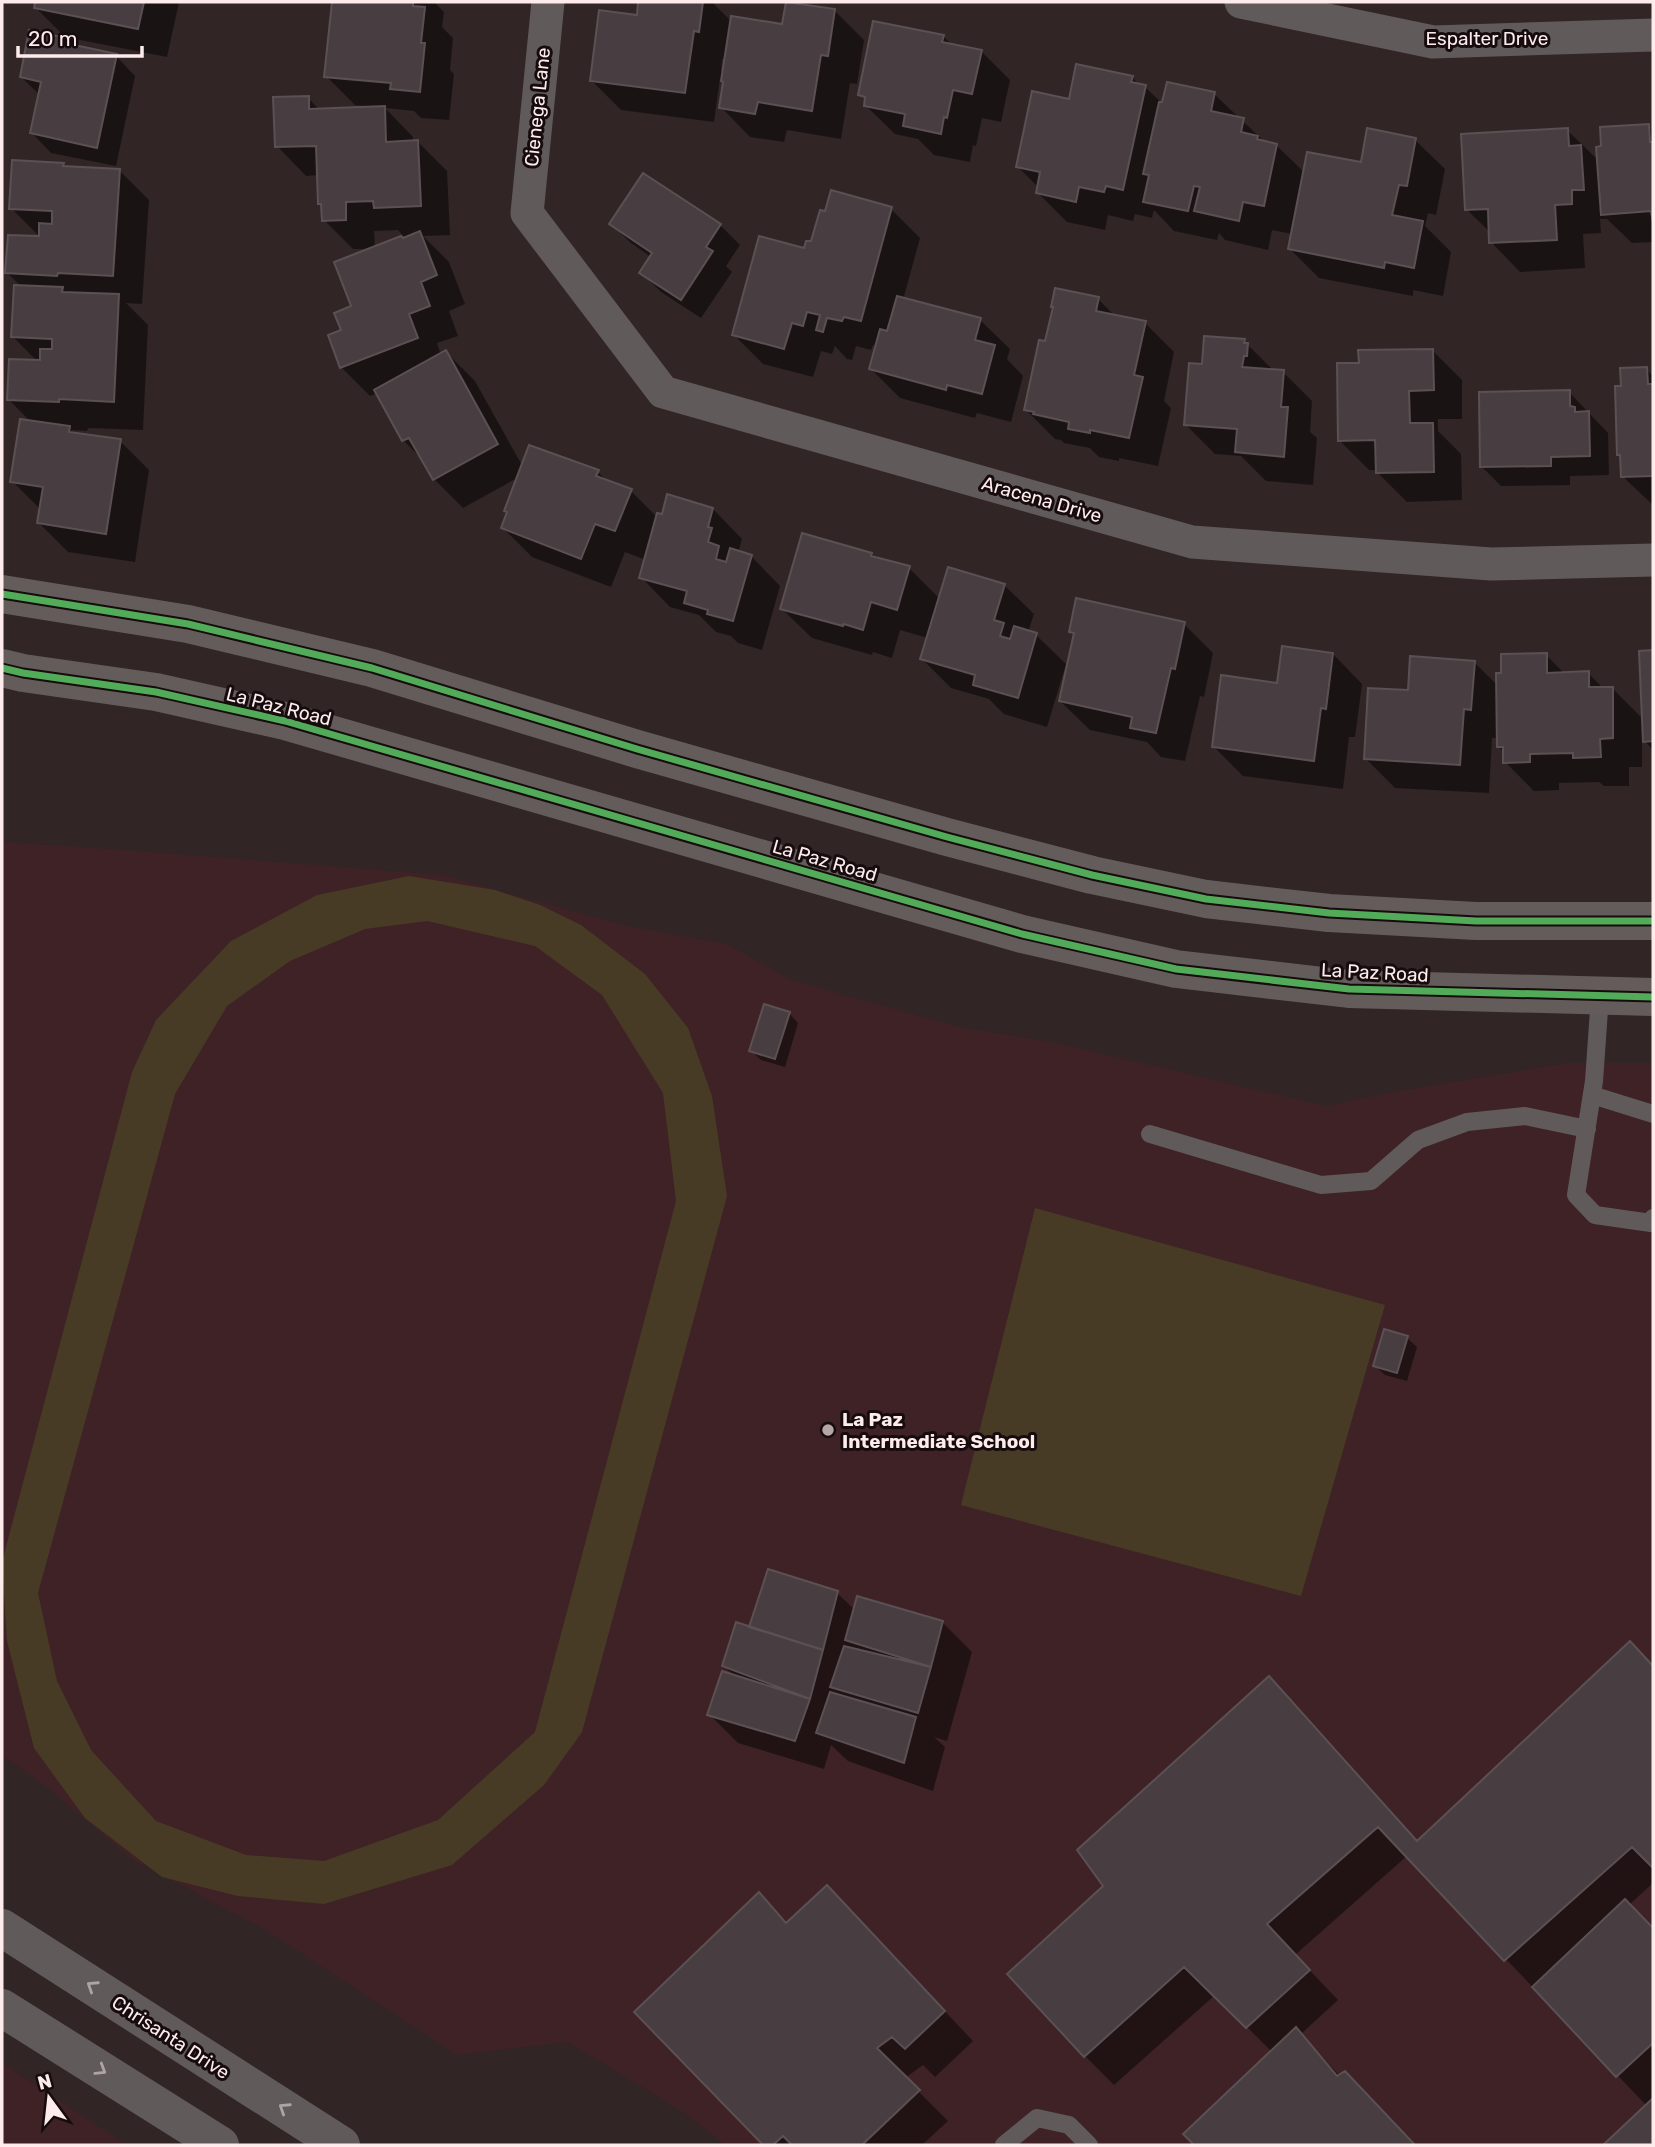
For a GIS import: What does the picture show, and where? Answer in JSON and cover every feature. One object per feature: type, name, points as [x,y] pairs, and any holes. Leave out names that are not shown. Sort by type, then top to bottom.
[{"type":"main road","points":[[2,594],[188,624],[372,668],[637,749],[947,837],[1092,875],[1206,899],[1329,913],[1476,921],[1653,921]]},
{"type":"main road","name":"La Paz Road","points":[[2,668],[156,692],[285,721],[1023,934],[1177,969],[1349,989],[1653,997]]},
{"type":"street","name":"Cienega Lane","points":[[527,213],[548,2]]},
{"type":"street","name":"Espalter Drive","points":[[1241,2],[1433,42],[1653,35]]},
{"type":"street","name":"Aracena Drive","points":[[527,213],[663,392],[1192,542],[1491,564],[1653,560]]},
{"type":"street","name":"Chrisanta Drive","points":[[2,1928],[341,2145]]},
{"type":"street","points":[[2,2008],[220,2145]]},
{"type":"lane","points":[[1600,996],[1592,1095],[1576,1195],[1595,1215],[1651,1223],[1653,1218]]},
{"type":"lane","points":[[1592,1095],[1653,1114]]},
{"type":"lane","points":[[1150,1134],[1321,1185],[1371,1181],[1418,1140],[1467,1122],[1525,1116],[1587,1129]]},
{"type":"lane","points":[[1004,2145],[1037,2118],[1069,2125],[1088,2145]]},
{"type":"shaded area","name":"La Paz Intermediate School","points":[[2,842],[443,875],[626,926],[727,944],[791,980],[959,1027],[1052,1042],[1326,1106],[1568,1063],[1653,1063],[1653,2145],[725,2145],[686,2114],[568,2042],[457,2055],[264,1929],[133,1860],[48,1788],[2,1755]]},
{"type":"shaded area","points":[[409,876],[495,890],[540,905],[581,925],[645,974],[688,1028],[712,1096],[727,1196],[582,1732],[544,1785],[452,1865],[324,1904],[238,1896],[162,1877],[85,1818],[34,1748],[7,1641],[2,1562],[132,1072],[156,1020],[231,941],[317,895]],"holes":[[[427,921],[535,946],[602,995],[663,1093],[676,1201],[535,1732],[438,1820],[324,1861],[246,1855],[156,1821],[91,1750],[57,1681],[38,1593],[175,1094],[227,1006],[290,961],[365,929]]]},
{"type":"shaded area","points":[[1035,1208],[1385,1305],[1301,1596],[961,1505]]},
{"type":"shaded area","points":[[2,2063],[127,2145],[2,2145]]},
{"type":"building","points":[[35,2],[144,2],[138,29],[34,8]]},
{"type":"building","points":[[332,2],[413,2],[413,6],[425,7],[421,43],[425,43],[420,92],[390,89],[391,83],[324,77]]},
{"type":"building","points":[[638,2],[703,2],[699,32],[694,31],[685,93],[590,81],[599,10],[637,15]]},
{"type":"building","points":[[786,2],[835,9],[828,56],[821,55],[812,111],[758,102],[755,114],[719,108],[731,16],[782,24]]},
{"type":"building","points":[[873,21],[944,35],[942,42],[982,50],[972,94],[953,90],[941,134],[903,126],[905,114],[864,106],[865,97],[858,95]]},
{"type":"building","points":[[29,30],[66,38],[65,43],[117,54],[97,148],[30,133],[41,82],[20,77]]},
{"type":"building","points":[[1076,64],[1133,76],[1131,82],[1146,85],[1123,190],[1106,186],[1104,192],[1079,187],[1076,202],[1036,193],[1040,172],[1016,167],[1032,91],[1069,99]]},
{"type":"building","points":[[1167,82],[1215,92],[1211,111],[1244,118],[1241,132],[1277,144],[1264,206],[1243,202],[1239,221],[1194,211],[1200,187],[1194,186],[1188,211],[1143,202],[1149,175],[1143,174],[1159,102],[1162,102]]},
{"type":"building","points":[[309,96],[309,109],[385,106],[386,142],[418,140],[421,206],[374,208],[373,201],[346,202],[346,220],[322,221],[321,204],[318,204],[316,146],[275,147],[273,97]]},
{"type":"building","points":[[1649,124],[1650,142],[1653,142],[1653,223],[1651,211],[1601,215],[1596,147],[1601,146],[1600,127]]},
{"type":"building","points":[[1367,128],[1416,138],[1407,186],[1399,185],[1392,215],[1423,221],[1414,268],[1385,262],[1384,268],[1288,249],[1307,152],[1361,162]]},
{"type":"building","points":[[1568,128],[1569,146],[1581,145],[1584,190],[1572,190],[1572,204],[1555,205],[1557,240],[1489,243],[1488,209],[1465,210],[1461,134]]},
{"type":"building","points":[[12,160],[120,169],[113,276],[5,273],[8,235],[39,236],[39,223],[52,224],[52,211],[9,209]]},
{"type":"building","points":[[643,173],[721,224],[706,247],[713,251],[681,300],[639,273],[652,253],[609,224]]},
{"type":"building","points":[[831,190],[892,207],[861,321],[844,317],[842,321],[827,318],[823,332],[816,330],[820,315],[807,312],[803,326],[792,323],[784,349],[732,335],[759,236],[804,248],[806,241],[811,241],[820,210],[825,211]]},
{"type":"building","points":[[420,231],[437,275],[421,282],[430,306],[409,314],[418,338],[340,368],[328,335],[341,330],[334,313],[351,306],[334,262]]},
{"type":"building","points":[[14,285],[63,287],[62,292],[119,294],[114,402],[7,400],[9,359],[40,360],[40,349],[52,349],[52,339],[11,337]]},
{"type":"building","points":[[1055,288],[1099,297],[1096,311],[1146,321],[1134,375],[1143,377],[1129,438],[1090,430],[1090,433],[1068,429],[1069,422],[1024,410],[1039,340],[1045,341]]},
{"type":"building","points":[[897,296],[981,318],[975,340],[995,345],[982,394],[947,385],[946,390],[869,369],[880,329],[887,331]]},
{"type":"building","points":[[1204,336],[1245,339],[1244,343],[1248,343],[1247,356],[1244,356],[1242,367],[1284,370],[1281,407],[1288,407],[1284,457],[1235,452],[1237,429],[1184,425],[1189,363],[1202,364]]},
{"type":"building","points":[[1433,349],[1434,390],[1409,391],[1410,423],[1433,423],[1434,472],[1376,473],[1375,440],[1338,441],[1337,363],[1359,363],[1358,350]]},
{"type":"building","points":[[446,350],[498,444],[433,480],[409,438],[402,441],[374,390]]},
{"type":"building","points":[[1647,367],[1648,384],[1653,384],[1653,476],[1621,477],[1620,455],[1617,455],[1615,386],[1621,386],[1620,368]]},
{"type":"building","points":[[1570,390],[1570,406],[1575,407],[1575,412],[1589,411],[1590,456],[1551,457],[1551,466],[1480,467],[1479,392]]},
{"type":"building","points":[[20,419],[70,426],[69,432],[121,439],[106,534],[37,523],[43,487],[10,482]]},
{"type":"building","points":[[529,445],[599,470],[596,476],[632,489],[615,531],[595,524],[581,559],[501,528],[507,512],[504,511]]},
{"type":"building","points":[[667,494],[713,508],[708,527],[712,528],[708,542],[719,546],[716,559],[726,562],[730,548],[752,555],[733,621],[707,614],[708,610],[684,603],[687,591],[639,578],[657,513],[662,514]]},
{"type":"building","points":[[802,533],[910,566],[897,610],[871,602],[863,630],[780,609]]},
{"type":"building","points":[[948,567],[1005,584],[994,620],[1004,623],[1000,636],[1010,639],[1014,626],[1037,633],[1018,698],[973,685],[975,675],[920,659]]},
{"type":"building","points":[[1076,598],[1185,622],[1175,669],[1171,668],[1156,733],[1130,728],[1132,717],[1059,701],[1074,633],[1069,632]]},
{"type":"building","points":[[1282,646],[1333,653],[1326,709],[1321,708],[1314,761],[1212,747],[1221,675],[1277,683]]},
{"type":"building","points":[[1653,650],[1653,741],[1643,742],[1639,651]]},
{"type":"building","points":[[1547,653],[1547,673],[1589,671],[1589,687],[1613,687],[1613,738],[1600,739],[1601,757],[1573,758],[1573,753],[1530,754],[1530,762],[1503,763],[1503,747],[1497,747],[1496,673],[1501,673],[1501,654]]},
{"type":"building","points":[[1410,656],[1475,661],[1471,710],[1464,709],[1460,765],[1364,759],[1368,688],[1408,690]]},
{"type":"building","points":[[764,1004],[790,1012],[775,1059],[749,1051]]},
{"type":"building","points":[[1384,1329],[1408,1336],[1397,1373],[1373,1366]]},
{"type":"building","points":[[768,1569],[838,1591],[823,1650],[749,1627]]},
{"type":"building","points":[[857,1596],[943,1621],[931,1667],[845,1640]]},
{"type":"building","points":[[736,1622],[823,1650],[810,1699],[722,1666]]},
{"type":"building","points":[[1630,1641],[1653,1666],[1653,1868],[1632,1847],[1504,1961],[1378,1827],[1267,1924],[1310,1970],[1246,2028],[1184,1967],[1084,2057],[1007,1974],[1103,1886],[1077,1850],[1269,1676],[1417,1841]]},
{"type":"building","points":[[844,1646],[931,1667],[918,1713],[830,1687]]},
{"type":"building","points":[[722,1671],[810,1699],[795,1741],[707,1715]]},
{"type":"building","points":[[830,1692],[916,1717],[904,1763],[816,1733]]},
{"type":"building","points":[[827,1885],[945,2011],[905,2049],[892,2037],[877,2048],[920,2090],[862,2145],[792,2145],[783,2136],[773,2145],[763,2145],[634,2012],[759,1892],[786,1923]]},
{"type":"building","points":[[1625,1899],[1653,1928],[1653,2043],[1616,2077],[1532,1987]]},
{"type":"building","points":[[1296,2027],[1337,2076],[1345,2071],[1415,2145],[1194,2145],[1183,2134]]},
{"type":"building","points":[[1653,2098],[1653,2145],[1603,2145]]},
{"type":"cycle path","points":[[2,594],[188,624],[372,668],[637,749],[947,837],[1092,875],[1206,899],[1329,913],[1476,921],[1653,921]]},
{"type":"cycle path","points":[[2,668],[156,692],[285,721],[1022,934],[1176,969],[1349,989],[1653,997]]},
{"type":"place","name":"La Paz Intermediate School","points":[[828,1430]]}]
